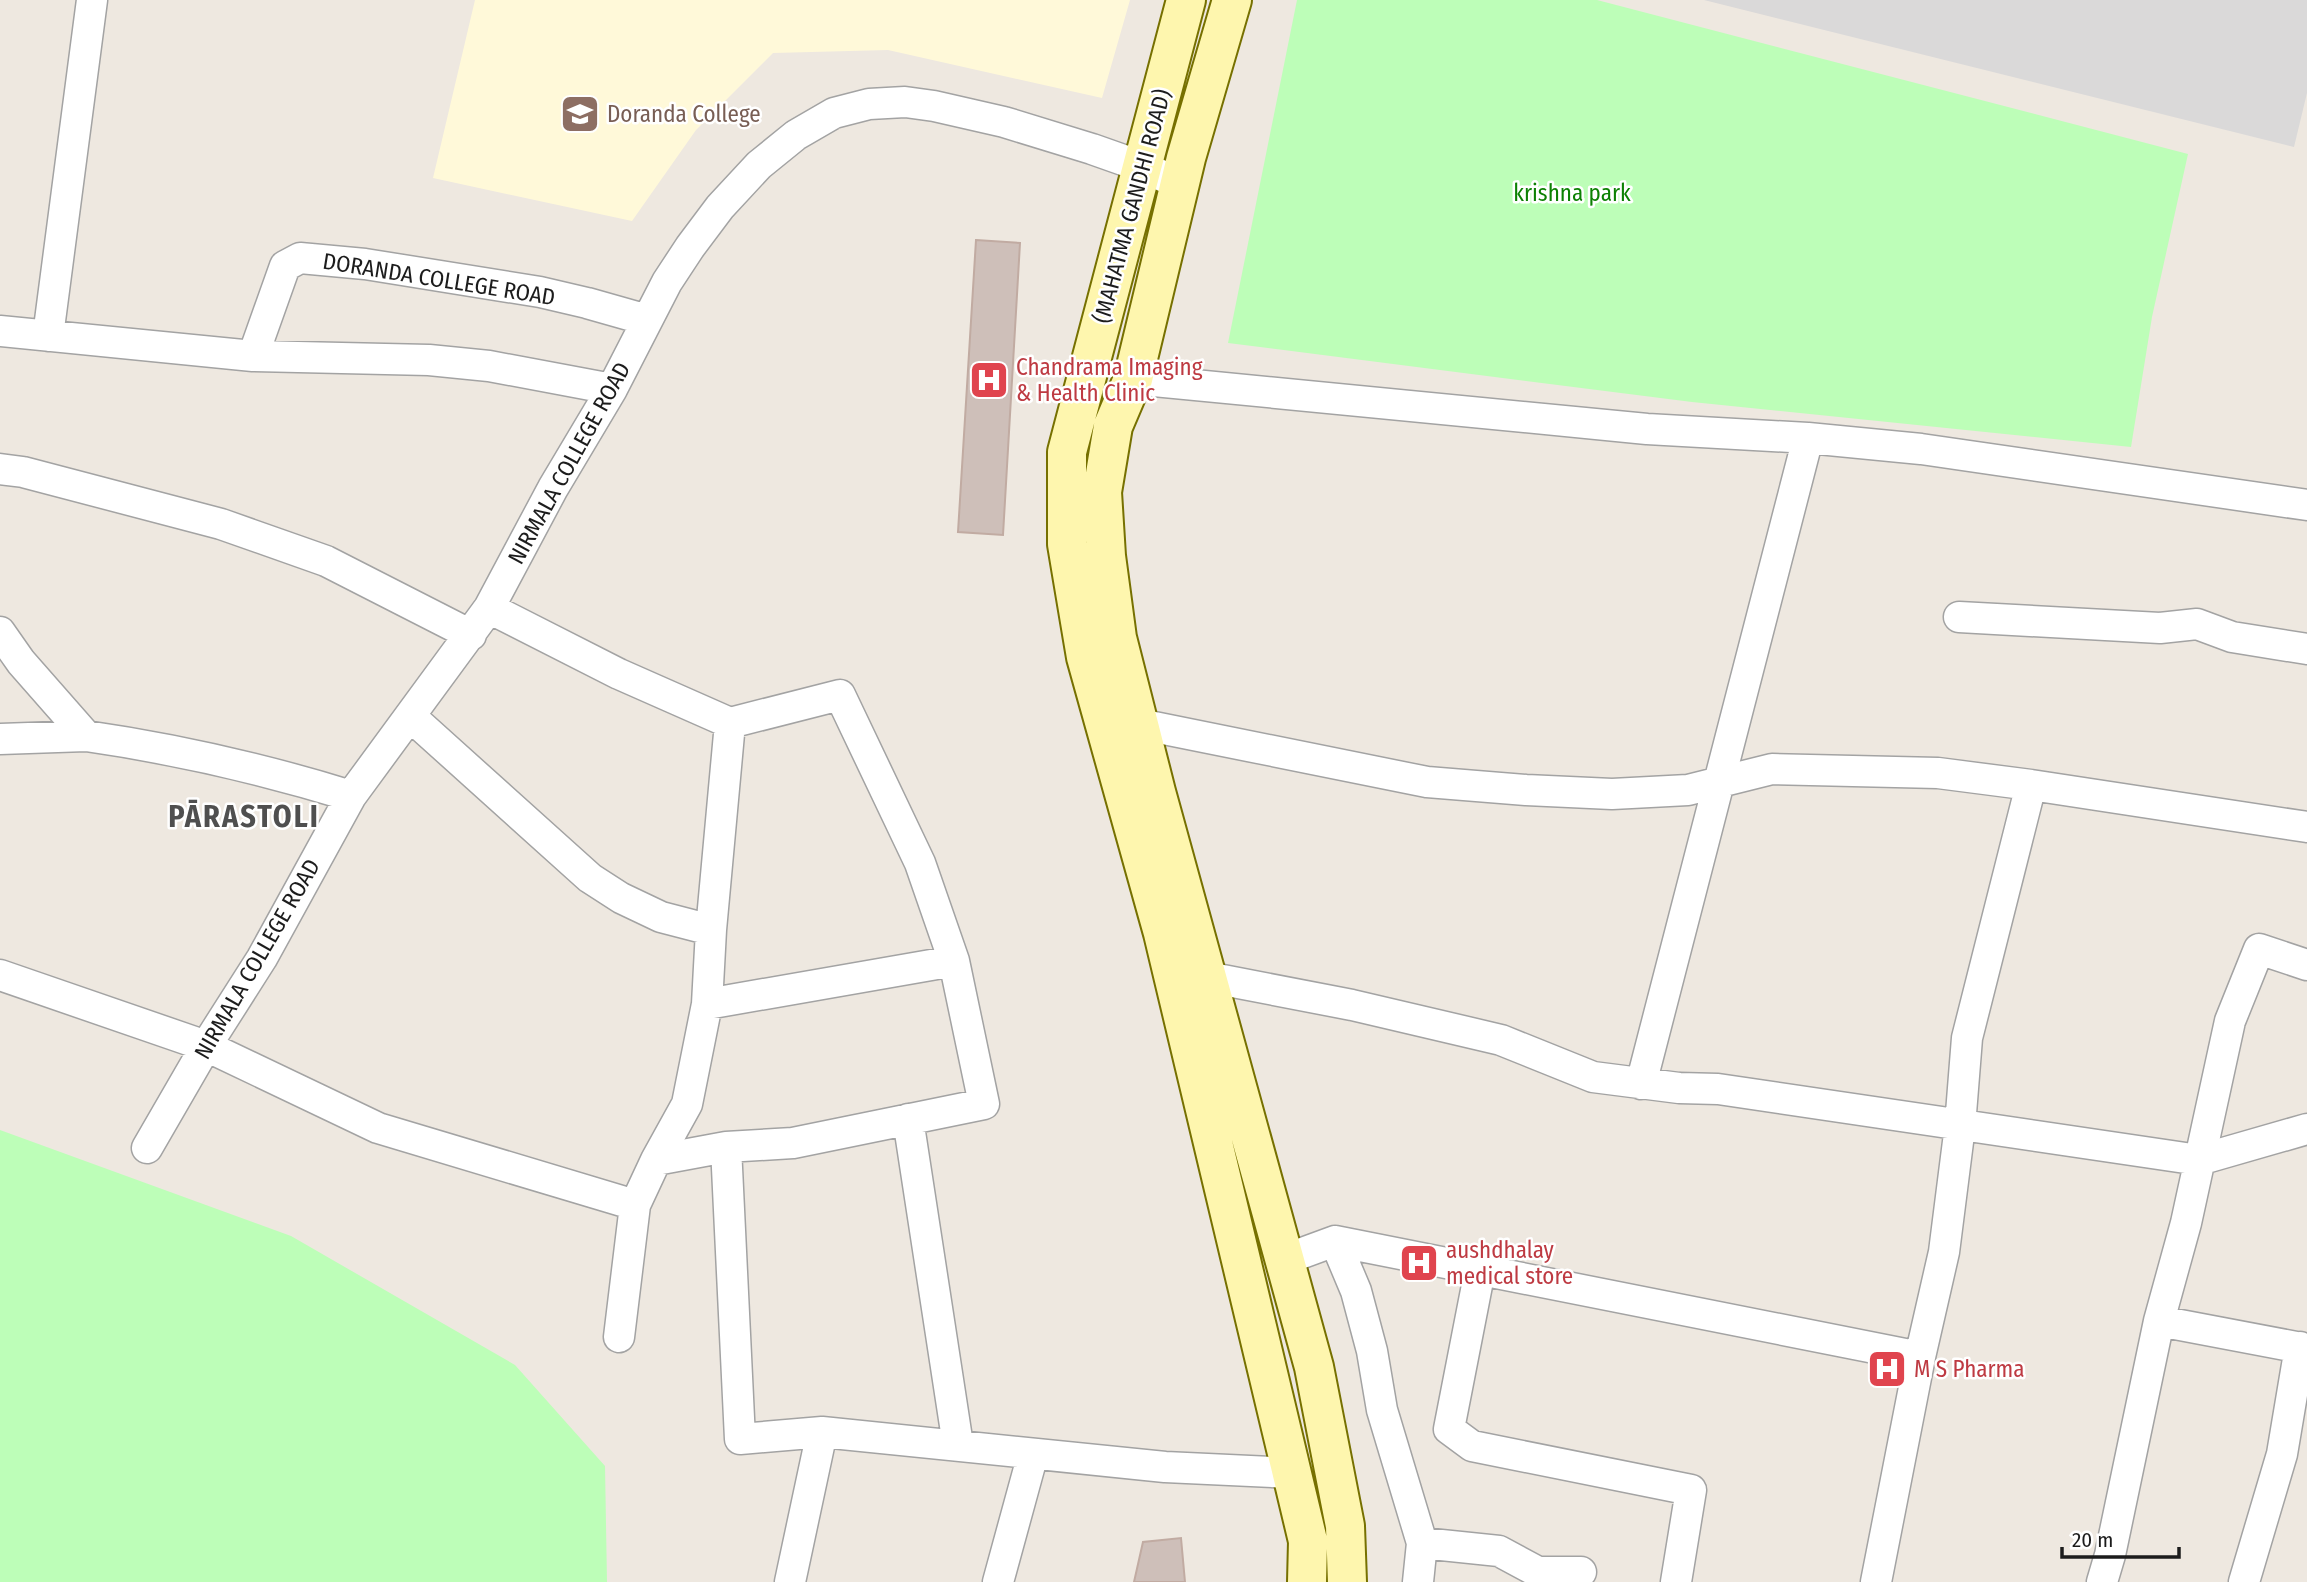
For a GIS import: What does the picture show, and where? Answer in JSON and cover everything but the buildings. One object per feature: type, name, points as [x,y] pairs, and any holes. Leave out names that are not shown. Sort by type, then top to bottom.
[{"type":"main road","name":"(MAHATMA GANDHI ROAD)","points":[[1186,0],[1067,452],[1067,544],[1086,657],[1163,933],[1308,1541],[1307,1582]]},
{"type":"main road","points":[[1232,0],[1180,184],[1133,379],[1113,426],[1102,492],[1106,556],[1117,638],[1139,724],[1314,1367],[1345,1526],[1346,1582]]},
{"type":"street","points":[[48,336],[92,0]]},
{"type":"street","name":"NIRMALA COLLEGE ROAD","points":[[147,1148],[206,1046],[262,958],[351,796],[489,608],[553,488],[612,389],[667,282],[720,207],[759,165],[796,135],[834,113],[869,104],[905,102],[1004,122],[1143,167],[1180,184]]},
{"type":"street","name":"DORANDA COLLEGE ROAD","points":[[253,356],[285,266],[300,258],[365,264],[540,292],[647,320]]},
{"type":"street","points":[[0,331],[253,356],[441,361],[489,366],[612,389]]},
{"type":"street","points":[[1133,379],[1647,429],[1808,438],[1935,450],[2307,505]]},
{"type":"street","points":[[1641,1084],[1808,438]]},
{"type":"street","points":[[0,469],[23,472],[221,524],[326,561],[471,635]]},
{"type":"street","points":[[489,608],[619,674],[730,723],[841,695],[920,863],[954,961],[984,1104],[793,1143],[726,1147],[656,1160]]},
{"type":"street","points":[[1959,617],[2160,628],[2197,624],[2232,637],[2307,649]]},
{"type":"street","points":[[0,632],[21,662],[86,736]]},
{"type":"street","points":[[410,716],[590,878],[621,898],[661,917],[711,930]]},
{"type":"street","points":[[619,1337],[635,1205],[687,1104],[707,1004],[730,723]]},
{"type":"street","points":[[1139,724],[1427,782],[1612,794],[1688,790],[1772,769],[1938,774],[2031,785],[2307,827]]},
{"type":"street","points":[[0,739],[86,736],[135,743],[286,776],[351,796]]},
{"type":"street","points":[[1876,1582],[1920,1357],[1944,1252],[1960,1126],[1967,1038],[2031,785]]},
{"type":"street","points":[[2102,1582],[2116,1531],[2160,1321],[2186,1223],[2230,1021],[2259,949],[2307,965]]},
{"type":"street","points":[[707,1004],[954,961]]},
{"type":"street","points":[[0,975],[206,1046],[378,1128],[635,1205]]},
{"type":"street","points":[[1207,977],[1352,1005],[1501,1040],[1592,1077],[1641,1084],[1718,1089],[1852,1107],[1960,1126],[2199,1160],[2307,1129]]},
{"type":"street","points":[[908,1119],[958,1445]]},
{"type":"street","points":[[726,1147],[740,1439],[822,1432],[1164,1468],[1291,1473]]},
{"type":"street","points":[[1286,1259],[1335,1241],[1920,1357]]},
{"type":"street","points":[[1335,1241],[1356,1291],[1372,1351],[1382,1410],[1422,1543],[1419,1582]]},
{"type":"street","points":[[1480,1270],[1449,1429],[1472,1446],[1691,1490],[1676,1582]]},
{"type":"street","points":[[2160,1321],[2303,1348],[2281,1454],[2244,1582]]},
{"type":"street","points":[[790,1582],[822,1432]]},
{"type":"street","points":[[998,1582],[1033,1454]]},
{"type":"street","points":[[1422,1543],[1499,1552],[1538,1572],[1581,1572]]},
{"type":"shaded area","name":"Doranda College","points":[[475,0],[1130,0],[1102,98],[888,50],[773,53],[696,130],[632,221],[433,178]]},
{"type":"shaded area","points":[[1704,0],[2307,0],[2307,93],[2294,147]]},
{"type":"green space","name":"krishna park","points":[[1297,0],[1597,0],[2188,154],[2152,317],[2131,447],[1692,402],[1228,343]]},
{"type":"green space","points":[[0,1130],[291,1236],[515,1365],[605,1466],[607,1582],[0,1582]]},
{"type":"place","name":"Doranda College","points":[[580,114]]},
{"type":"place","name":"Chandrama Imaging & Health Clinic","points":[[989,380]]},
{"type":"place","name":"aushdhalay medical store","points":[[1419,1263]]},
{"type":"place","name":"M S Pharma","points":[[1887,1369]]},
{"type":"district","name":"PĀRASTOLI","points":[[244,817]]}]
